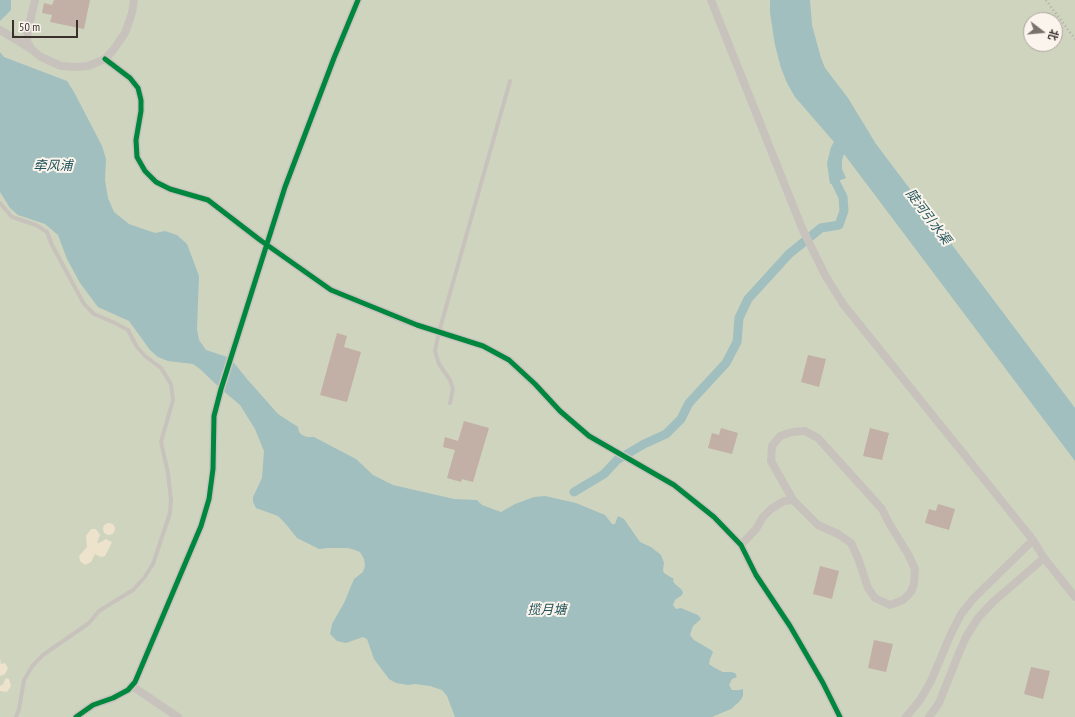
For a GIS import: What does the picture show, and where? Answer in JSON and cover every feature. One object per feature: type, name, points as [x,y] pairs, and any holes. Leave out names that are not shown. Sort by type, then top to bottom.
[{"type":"street","points":[[31,49],[27,41],[35,0]]},
{"type":"street","points":[[3,32],[41,57],[61,66],[88,66],[105,59],[114,49],[125,33],[132,13],[134,0]]},
{"type":"street","points":[[76,717],[93,705],[113,698],[128,690],[135,682],[141,671],[201,526],[209,499],[213,469],[214,416],[230,358],[285,187],[358,0]]},
{"type":"street","points":[[711,0],[802,228],[816,257],[843,304],[1033,540],[1044,558],[1075,598]]},
{"type":"street","points":[[105,59],[130,78],[138,88],[141,100],[141,111],[136,140],[137,157],[145,171],[156,182],[170,189],[208,200],[260,240],[331,290],[417,325],[483,346],[509,360],[535,384],[560,411],[589,436],[674,485],[714,517],[741,545],[756,575],[790,626],[823,683],[840,717]]},
{"type":"street","points":[[805,431],[818,438],[882,509],[915,569],[914,584],[911,592],[903,600],[890,605],[875,598],[868,588],[858,558],[851,543],[838,534],[818,525],[793,500],[771,461],[772,446],[780,436],[792,432],[805,431]]},
{"type":"street","points":[[741,545],[771,509],[784,501],[793,500]]},
{"type":"street","points":[[906,717],[920,700],[931,681],[961,614],[1033,540]]},
{"type":"street","points":[[928,717],[939,703],[966,637],[978,618],[993,602],[1044,558]]},
{"type":"street","points":[[132,686],[178,717]]},
{"type":"lane","points":[[450,403],[453,389],[450,380],[438,364],[435,351],[439,332],[510,81]]},
{"type":"lane","points":[[0,204],[12,217],[36,225],[47,232],[52,245],[84,304],[94,314],[128,330],[137,346],[145,356],[161,368],[171,384],[173,400],[161,442],[168,473],[171,500],[170,513],[153,564],[144,578],[133,590],[99,611],[89,623],[43,655],[33,666],[24,680],[19,709],[16,717]]},
{"type":"green space","points":[[0,0],[1075,0],[1075,717],[0,717]]},
{"type":"sand","points":[[107,523],[111,523],[115,529],[111,535],[107,535],[103,531],[103,527]]},
{"type":"sand","points":[[91,529],[96,529],[100,535],[97,543],[106,539],[112,542],[105,556],[101,557],[95,554],[91,562],[85,565],[80,561],[79,556],[87,547],[86,536]]},
{"type":"sand","points":[[0,658],[1,664],[5,663],[8,668],[5,674],[0,676]]},
{"type":"sand","points":[[6,678],[9,679],[11,686],[7,692],[0,691],[0,686]]},
{"type":"water","points":[[0,0],[11,0],[11,10],[0,21]]},
{"type":"water","name":"陡河引水渠","points":[[770,0],[810,0],[812,25],[825,68],[848,98],[876,144],[1075,408],[1075,461],[844,154],[842,169],[846,178],[830,184],[827,163],[831,147],[834,142],[795,97],[787,83],[781,68],[775,45],[770,13]]},
{"type":"water","name":"揽月塘","points":[[0,52],[4,57],[67,81],[102,146],[106,159],[105,180],[108,198],[114,212],[129,224],[155,233],[165,231],[177,235],[187,244],[199,276],[197,329],[199,340],[206,350],[230,358],[278,414],[298,427],[299,432],[302,435],[314,437],[356,459],[373,475],[393,485],[454,499],[477,500],[482,505],[501,512],[515,504],[534,497],[545,496],[576,503],[605,515],[612,524],[615,524],[618,516],[624,519],[640,542],[651,547],[661,555],[664,563],[664,573],[674,579],[673,581],[675,584],[683,592],[682,595],[675,600],[673,605],[676,609],[681,608],[698,615],[701,619],[693,626],[690,635],[694,640],[713,652],[709,664],[723,672],[735,673],[737,677],[732,679],[729,685],[732,690],[743,689],[743,696],[740,701],[731,709],[712,717],[455,717],[447,696],[442,690],[430,686],[396,683],[389,679],[374,659],[367,639],[363,637],[346,643],[337,641],[330,634],[332,624],[344,603],[354,579],[363,572],[365,566],[364,559],[360,552],[347,548],[319,549],[297,538],[278,516],[256,508],[253,502],[253,497],[262,478],[264,451],[255,429],[240,405],[193,364],[168,361],[158,357],[150,350],[129,321],[98,307],[80,283],[67,259],[58,235],[45,224],[18,215],[10,208],[0,192]]},
{"type":"building","points":[[54,0],[90,0],[84,29],[50,22],[52,15],[42,13],[44,3],[52,5]]},
{"type":"building","points":[[337,333],[347,336],[344,347],[361,352],[347,402],[320,395]]},
{"type":"building","points":[[808,355],[826,359],[819,387],[801,382]]},
{"type":"building","points":[[464,421],[489,428],[473,482],[462,479],[461,482],[447,478],[455,450],[443,447],[445,437],[458,441]]},
{"type":"building","points":[[721,428],[738,433],[732,454],[708,448],[712,433],[719,435]]},
{"type":"building","points":[[870,428],[889,433],[882,460],[863,456]]},
{"type":"building","points":[[938,504],[955,509],[949,530],[925,523],[929,509],[936,511]]},
{"type":"building","points":[[820,566],[839,571],[832,599],[813,594]]},
{"type":"building","points":[[874,640],[893,644],[886,672],[868,668]]},
{"type":"building","points":[[1031,667],[1050,671],[1043,699],[1024,694]]},
{"type":"waterway","points":[[574,492],[604,474],[617,460],[644,444],[666,434],[681,419],[689,403],[726,363],[737,342],[739,318],[748,299],[789,254],[821,228],[839,225],[844,211],[843,197],[834,179],[834,172]]},
{"type":"railway","points":[[1046,0],[1075,39]]},
{"type":"cycle path","points":[[76,717],[93,705],[113,698],[128,690],[135,682],[201,526],[209,499],[213,469],[214,416],[221,389],[285,187],[334,58],[358,0]]},
{"type":"cycle path","points":[[105,59],[130,78],[138,88],[141,100],[141,111],[136,140],[137,157],[145,171],[156,182],[170,189],[208,200],[260,240],[331,290],[417,325],[483,346],[509,360],[535,384],[560,411],[589,436],[674,485],[714,517],[741,545],[756,575],[790,626],[823,683],[840,717]]},
{"type":"water label","name":"牵风浦","points":[[53,166]]}]
